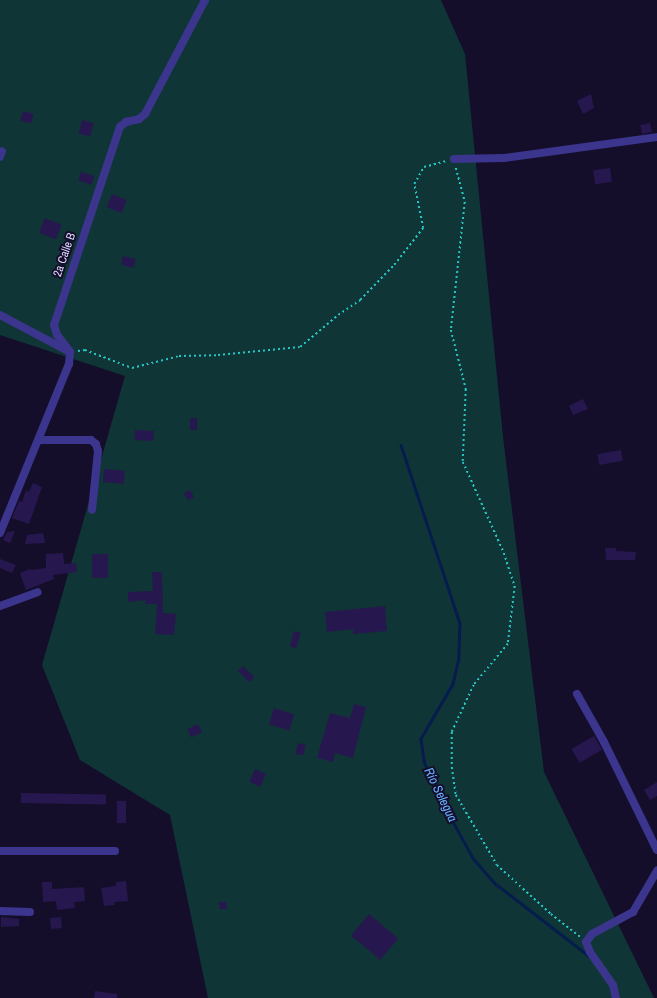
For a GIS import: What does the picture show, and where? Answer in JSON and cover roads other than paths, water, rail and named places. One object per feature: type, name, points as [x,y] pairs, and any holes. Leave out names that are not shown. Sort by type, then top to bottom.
[{"type":"street","name":"2a Calle B","points":[[70,352],[57,336],[54,325],[120,127],[126,122],[139,119],[145,114],[205,0]]},
{"type":"street","points":[[454,159],[504,158],[657,137]]},
{"type":"street","points":[[0,315],[70,352],[69,364],[0,533]]},
{"type":"street","points":[[39,440],[91,440],[96,444],[98,451],[92,510]]},
{"type":"street","points":[[0,606],[38,592]]},
{"type":"street","points":[[577,694],[604,742],[657,850]]},
{"type":"street","points":[[0,850],[115,851]]},
{"type":"street","points":[[616,998],[610,979],[590,952],[586,942],[592,934],[633,912],[657,871]]},
{"type":"street","points":[[0,911],[30,912]]},
{"type":"waterway","name":"Río Selegua","points":[[401,445],[460,623],[459,658],[453,684],[421,739],[424,761],[433,785],[473,858],[496,884],[588,955]]}]
